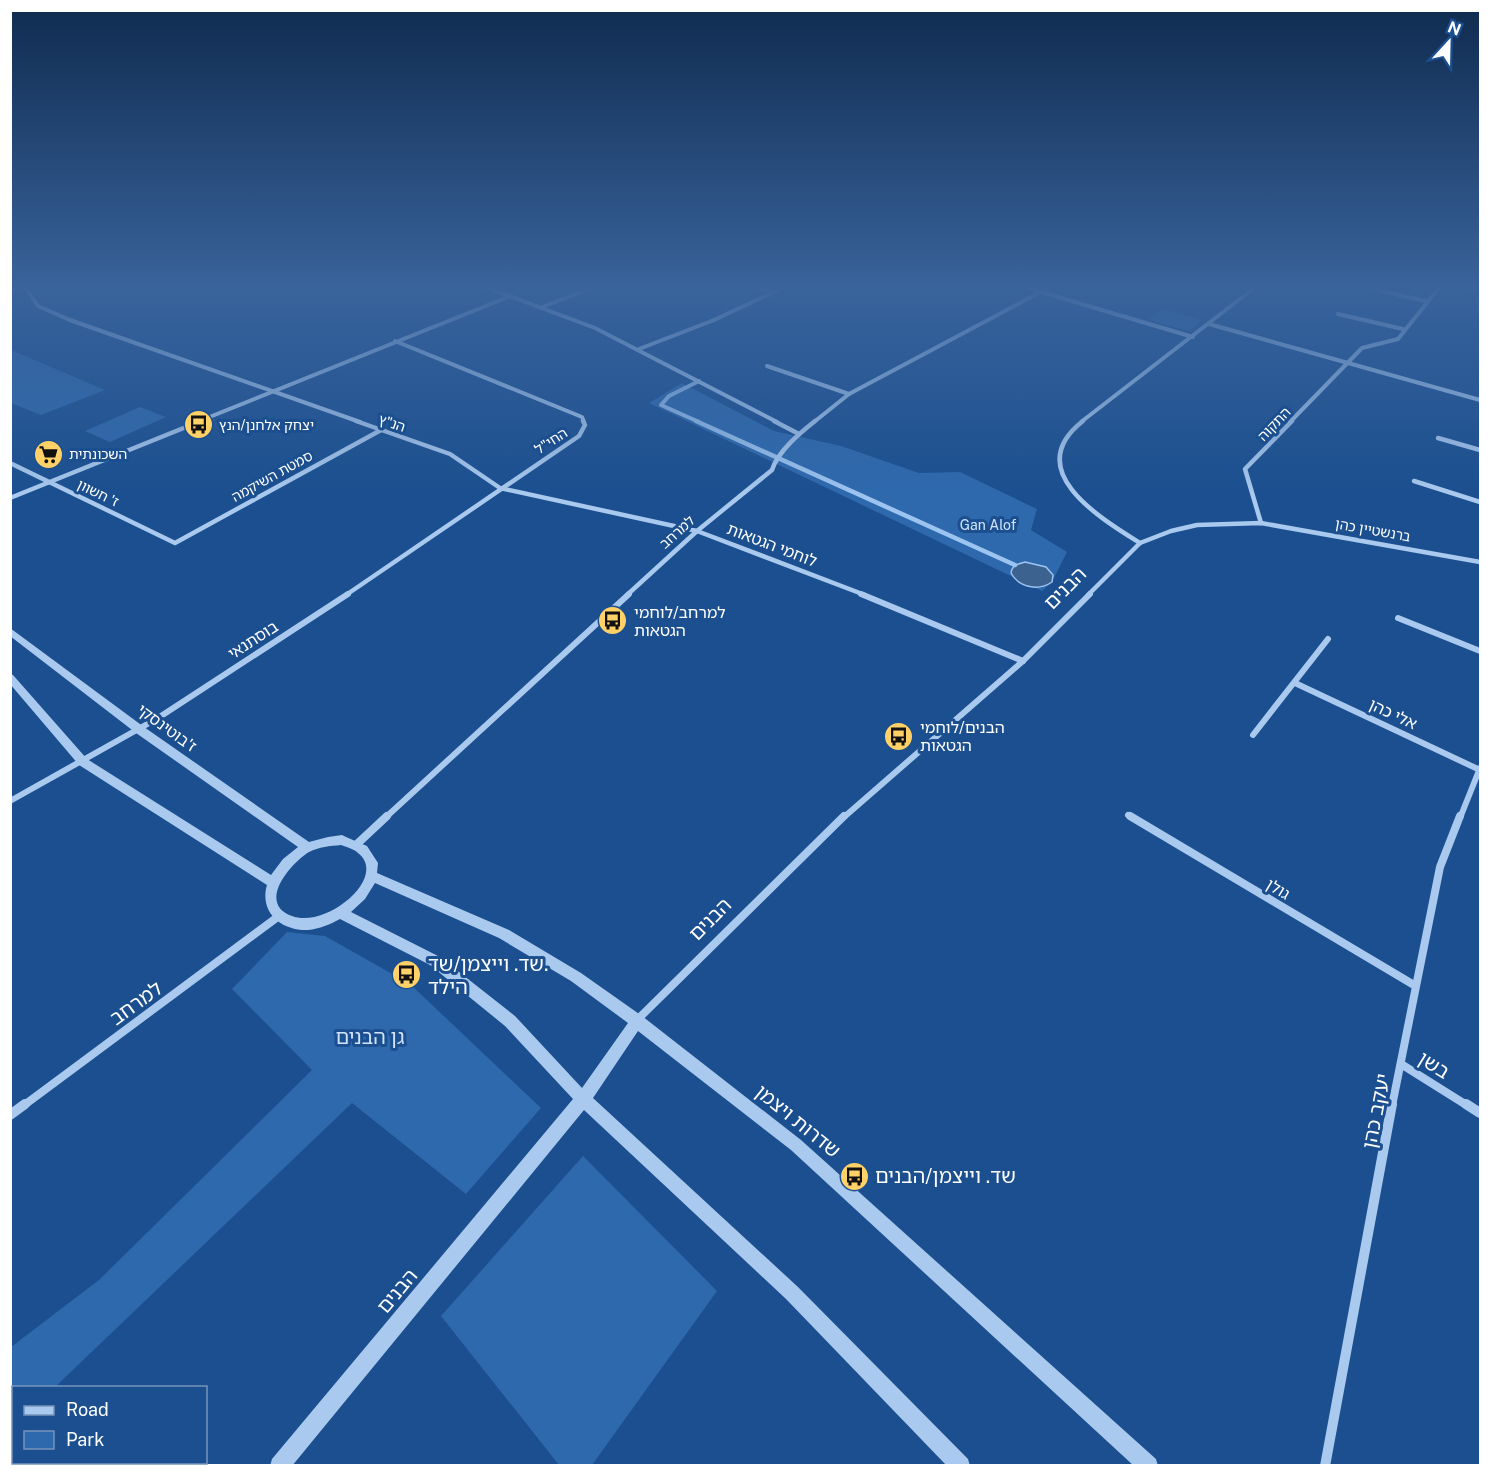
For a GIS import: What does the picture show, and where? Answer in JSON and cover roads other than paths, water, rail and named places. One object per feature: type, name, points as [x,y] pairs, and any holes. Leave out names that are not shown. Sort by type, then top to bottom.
[{"type":"street","name":"הנ\"ץ","points":[[173,357],[450,454],[500,488]]},
{"type":"street","points":[[10,498],[356,357]]},
{"type":"street","name":"החי\"ל","points":[[434,357],[582,417],[585,425],[579,436],[500,488]]},
{"type":"street","points":[[654,357],[799,434]]},
{"type":"street","name":"למרחב","points":[[357,844],[697,531],[772,470],[774,463],[799,434],[849,394],[919,357]]},
{"type":"street","points":[[1140,543],[1078,500],[1061,467],[1061,449],[1075,427],[1167,357]]},
{"type":"street","points":[[1326,357],[1480,400]]},
{"type":"street","name":"התקוה","points":[[1262,523],[1245,469],[1354,357]]},
{"type":"street","points":[[767,366],[849,394]]},
{"type":"street","name":"סמטת השיקמה","points":[[175,543],[381,430]]},
{"type":"street","points":[[1438,438],[1480,450]]},
{"type":"street","name":"ז' חשוון","points":[[10,463],[175,543]]},
{"type":"street","points":[[1414,481],[1480,502]]},
{"type":"street","name":"לוחמי הגטאות","points":[[500,488],[697,531],[855,591],[1023,662]]},
{"type":"street","name":"בוסתנאי","points":[[10,801],[140,730],[400,559],[500,488]]},
{"type":"street","name":"הבנים","points":[[279,1466],[583,1099],[637,1021],[856,805],[1023,662],[1140,543],[1171,531],[1197,525],[1262,523]]},
{"type":"street","name":"ברנשטיין כהן","points":[[1262,523],[1480,562]]},
{"type":"street","points":[[1398,618],[1480,651]]},
{"type":"street","name":"ז'בוטינסקי","points":[[10,631],[140,730],[308,847]]},
{"type":"street","points":[[1253,735],[1328,639]]},
{"type":"street","points":[[10,677],[83,762],[272,882]]},
{"type":"street","name":"אלי כהן","points":[[1295,683],[1480,769]]},
{"type":"street","name":"יעקב כהן","points":[[1325,1466],[1414,985],[1440,867],[1480,769]]},
{"type":"street","name":"גולן","points":[[1128,815],[1414,985]]},
{"type":"street","points":[[334,841],[357,844],[367,852],[372,863],[372,876],[361,896],[341,913],[307,924],[291,922],[279,916],[272,906],[270,894],[272,882],[293,856],[308,847],[334,841]]},
{"type":"street","name":"שדרות ויצמן","points":[[372,876],[504,934],[576,977],[637,1021],[796,1144],[1149,1466]]},
{"type":"street","points":[[341,913],[435,961],[510,1021],[583,1099],[792,1293],[961,1466]]},
{"type":"street","name":"למרחב","points":[[10,1115],[279,916]]},
{"type":"street","name":"בשן","points":[[1401,1064],[1480,1113]]},
{"type":"waterway","points":[[699,381],[669,396],[661,405],[699,422]]},
{"type":"waterway","points":[[696,421],[1015,565]]},
{"type":"place","name":"יצחק אלחנן/הנץ","points":[[198,425]]},
{"type":"place","name":"השכונתית","points":[[48,454]]},
{"type":"place","name":"למרחב/לוחמי הגטאות","points":[[613,621]]},
{"type":"place","name":"הבנים/לוחמי הגטאות","points":[[899,736]]},
{"type":"place","name":"שד. וייצמן/שד. הילד","points":[[407,975]]},
{"type":"place","name":"שד. וייצמן/הבנים","points":[[854,1176]]},
{"type":"park label","name":"Gan Alof","points":[[988,525]]},
{"type":"park label","name":"גן הבנים","points":[[370,1037]]}]
